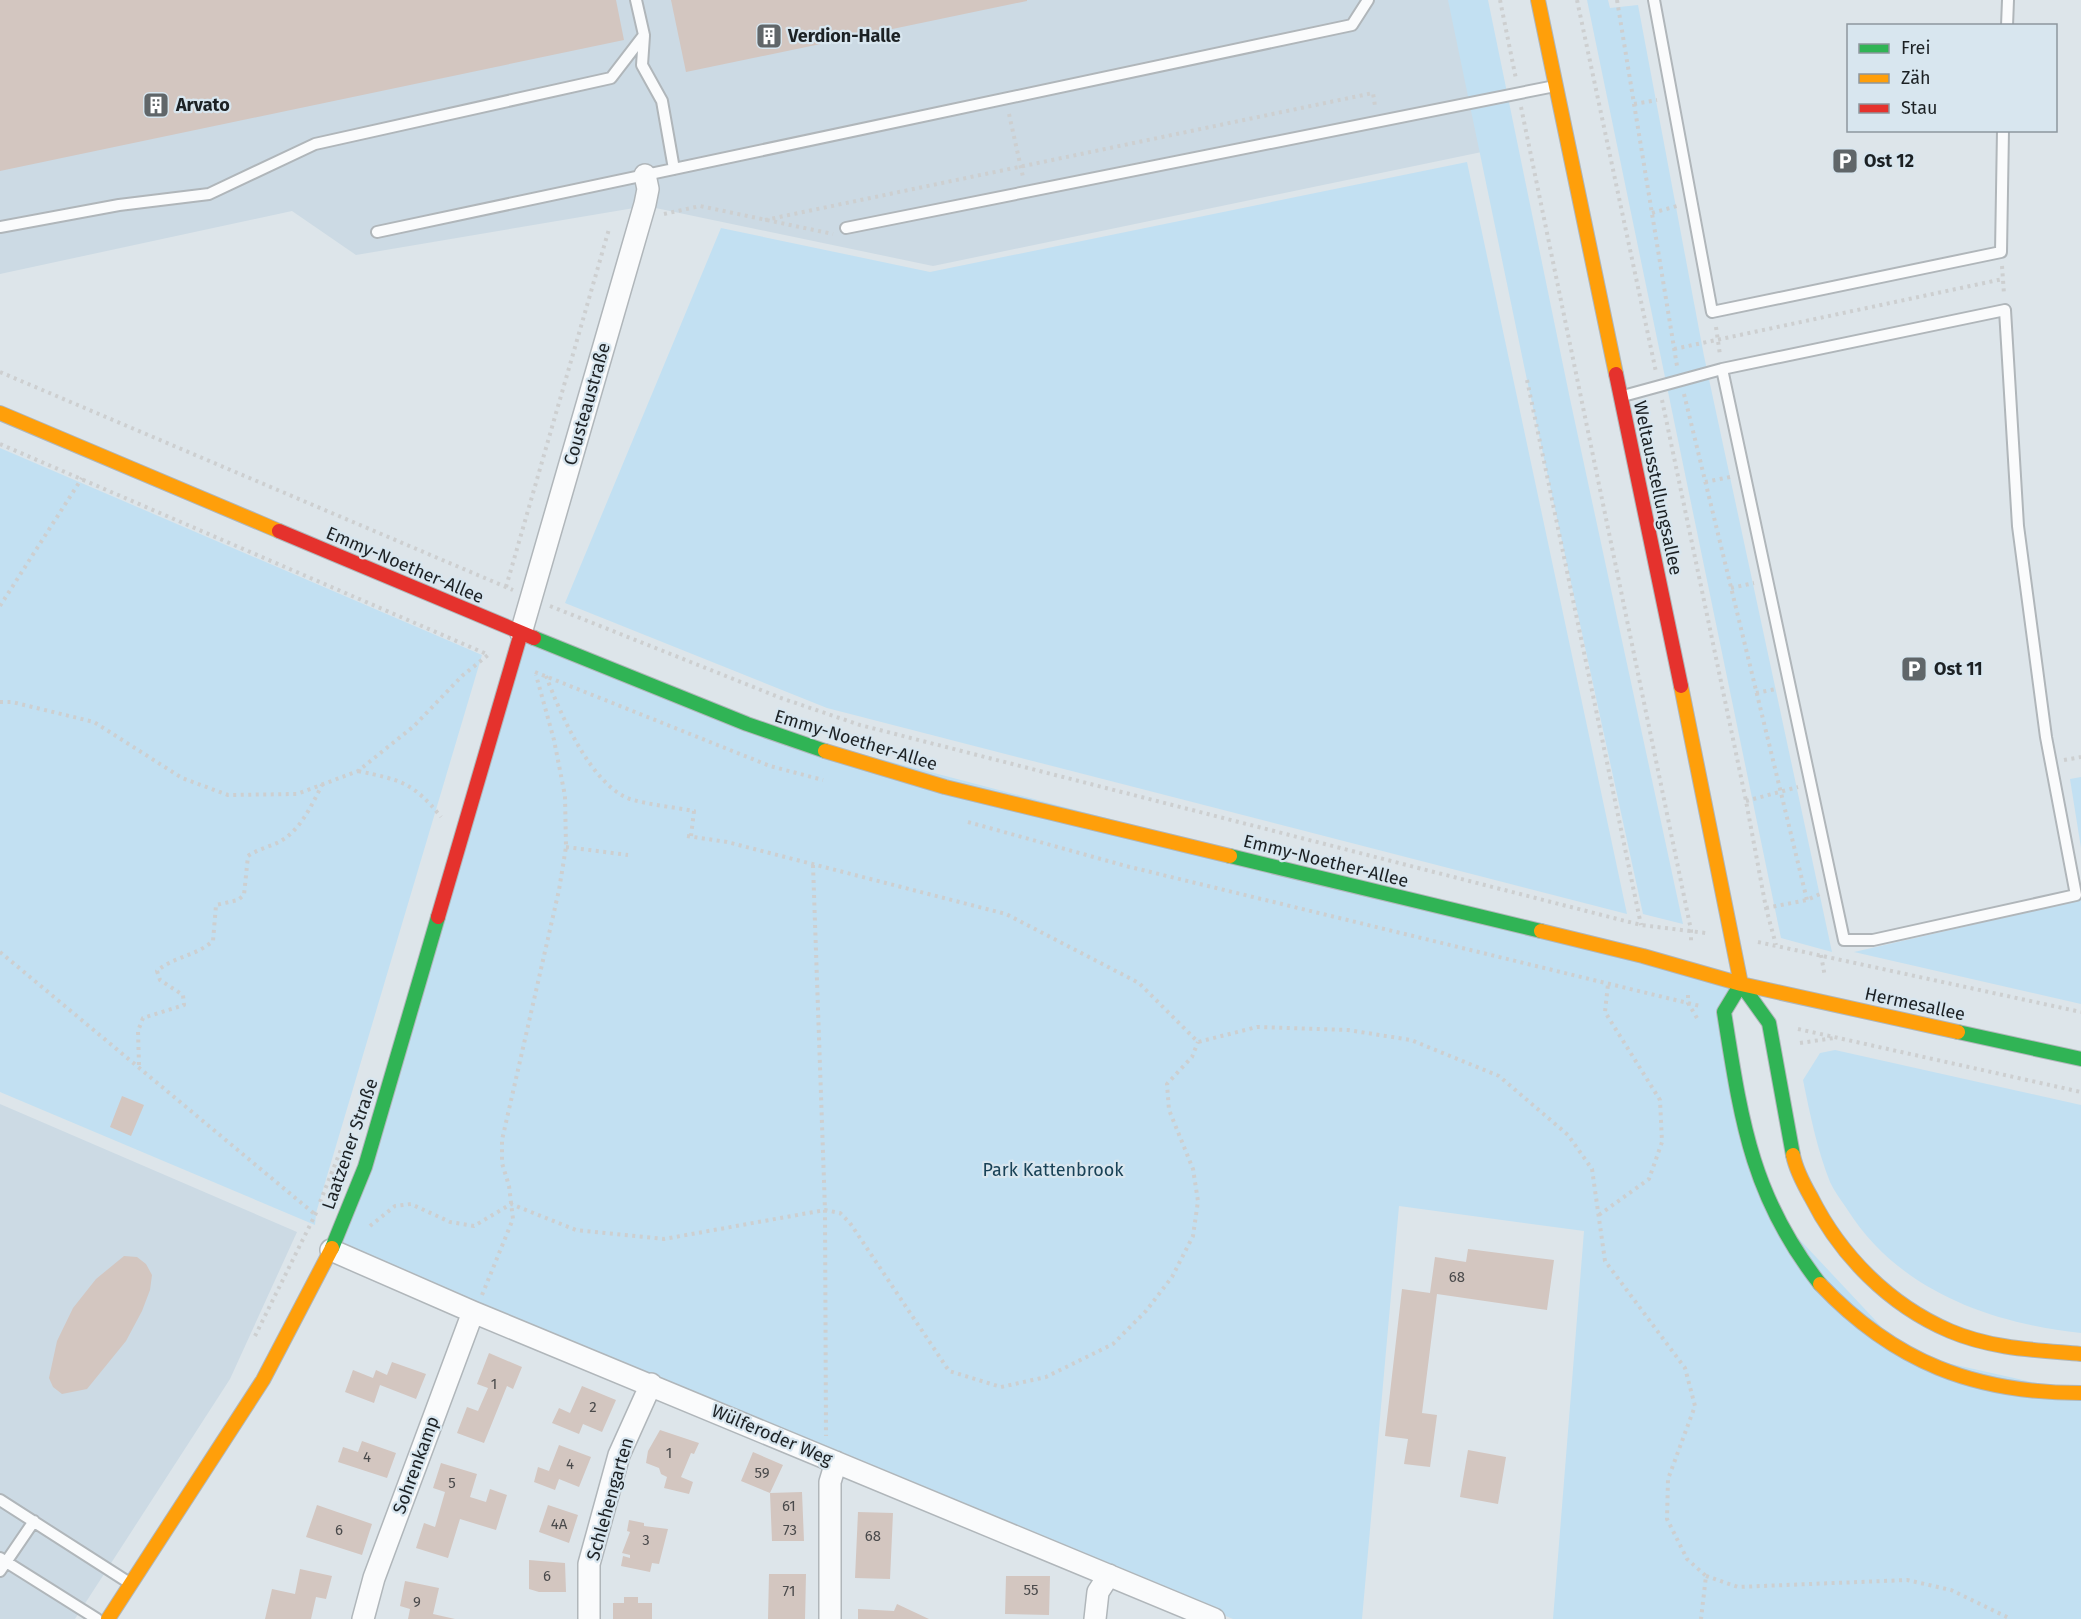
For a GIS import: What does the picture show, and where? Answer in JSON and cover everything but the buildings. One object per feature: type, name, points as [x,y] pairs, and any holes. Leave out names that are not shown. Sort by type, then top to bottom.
[{"type":"main road","name":"Weltausstellungsallee","points":[[1542,2],[1556,86],[1724,890],[1741,984]]},
{"type":"main road","name":"Emmy-Noether-Allee","points":[[0,413],[521,633],[747,724],[843,758],[945,787],[1643,956],[1741,984]]},
{"type":"main road","name":"Laatzener Straße","points":[[108,1619],[262,1380],[331,1250],[365,1167],[521,633]]},
{"type":"main road","name":"Hermesallee","points":[[1741,984],[2081,1059]]},
{"type":"main road","points":[[2081,1354],[2008,1348],[1950,1331],[1892,1297],[1848,1256],[1827,1228],[1795,1167],[1769,1023],[1741,984],[1725,1012],[1751,1151],[1771,1209],[1787,1238],[1824,1289],[1874,1333],[1907,1354],[1934,1366],[1993,1386],[2042,1392],[2081,1393]]},
{"type":"street","name":"Cousteaustraße","points":[[521,633],[640,219],[648,189],[645,174]]},
{"type":"street","name":"Wülferoder Weg","points":[[331,1250],[473,1312],[1214,1619]]},
{"type":"street","name":"Sohrenkamp","points":[[363,1619],[374,1578],[473,1312]]},
{"type":"street","name":"Schlehengarten","points":[[589,1619],[589,1564],[619,1455],[651,1384]]},
{"type":"street","points":[[830,1619],[831,1460]]},
{"type":"street","points":[[1095,1619],[1098,1592],[1109,1575]]},
{"type":"lane","points":[[636,0],[644,35],[642,64],[662,101],[674,169]]},
{"type":"lane","points":[[377,232],[1352,25],[1368,0]]},
{"type":"lane","points":[[1653,0],[1713,312],[2001,252],[2003,132]]},
{"type":"lane","points":[[2007,24],[2008,0]]},
{"type":"lane","points":[[0,227],[119,205],[209,194],[315,144],[611,78],[644,35]]},
{"type":"lane","points":[[846,228],[1556,86]]},
{"type":"lane","points":[[1620,397],[1722,369],[2006,310],[2018,526],[2046,737],[2076,895],[1873,940],[1844,940],[1722,369]]},
{"type":"lane","points":[[0,1500],[131,1584]]},
{"type":"lane","points":[[34,1521],[2,1564],[97,1619]]},
{"type":"path","points":[[563,612],[781,698],[860,725],[1641,925],[1691,930],[1500,0]]},
{"type":"path","points":[[1577,0],[1746,801],[1766,908],[1776,945],[2081,1012]]},
{"type":"path","points":[[1617,0],[1680,381],[1807,900]]},
{"type":"path","points":[[765,220],[1372,93],[1378,122]]},
{"type":"path","points":[[1634,104],[1673,96]]},
{"type":"path","points":[[1006,98],[1026,192]]},
{"type":"path","points":[[1652,213],[1692,202]]},
{"type":"path","points":[[640,219],[700,206],[848,237],[846,228]]},
{"type":"path","points":[[0,372],[506,587],[609,229]]},
{"type":"path","points":[[2001,252],[2006,310]]},
{"type":"path","points":[[1674,350],[2003,279]]},
{"type":"path","points":[[1713,312],[1722,369]]},
{"type":"path","points":[[1527,380],[1641,925]]},
{"type":"path","points":[[0,444],[488,655]]},
{"type":"path","points":[[0,606],[82,479],[101,455]]},
{"type":"path","points":[[1705,482],[1744,474]]},
{"type":"path","points":[[485,666],[488,655]]},
{"type":"path","points":[[0,702],[12,702],[94,722],[182,778],[228,795],[297,794],[358,771],[414,726],[462,676],[488,655]]},
{"type":"path","points":[[487,1285],[513,1219],[502,1163],[502,1140],[559,890],[566,847],[565,796],[554,740],[535,672]]},
{"type":"path","points":[[546,676],[581,751],[612,788],[630,798],[694,811],[689,836],[727,842],[1006,914],[1139,983],[1198,1042]]},
{"type":"path","points":[[358,771],[403,781],[426,798],[441,818]]},
{"type":"path","points":[[1746,801],[1811,783]]},
{"type":"path","points":[[139,1066],[138,1031],[143,1018],[184,1005],[183,994],[160,980],[157,971],[165,964],[203,950],[213,941],[216,905],[238,900],[244,895],[248,856],[279,842],[295,829],[306,816],[322,785]]},
{"type":"path","points":[[438,829],[444,807]]},
{"type":"path","points":[[566,847],[628,855]]},
{"type":"path","points":[[813,865],[831,1460]]},
{"type":"path","points":[[1766,908],[1807,900],[1833,888]]},
{"type":"path","points":[[0,952],[316,1213],[331,1250]]},
{"type":"path","points":[[1599,1215],[1649,1179],[1662,1142],[1660,1100],[1605,1012],[1608,984]]},
{"type":"path","points":[[1198,1042],[1257,1027],[1348,1030],[1411,1040],[1499,1076],[1569,1135],[1592,1169],[1605,1261],[1685,1368],[1695,1406],[1668,1479],[1667,1519],[1688,1559],[1706,1576],[1738,1587],[1907,1580],[1951,1590],[2011,1619]]},
{"type":"path","points":[[1838,1037],[2081,1092]]},
{"type":"path","points":[[511,1204],[576,1230],[664,1239],[825,1210],[840,1213],[850,1223],[949,1371],[1000,1388],[1046,1377],[1113,1344],[1146,1311],[1172,1277],[1192,1236],[1198,1201],[1193,1169],[1169,1110],[1167,1084],[1192,1057],[1198,1042]]},
{"type":"path","points":[[252,1347],[257,1326],[316,1213],[343,1144]]},
{"type":"path","points":[[360,1232],[395,1206],[411,1204],[450,1222],[474,1226],[511,1204]]},
{"type":"path","points":[[1701,1619],[1706,1576]]},
{"type":"shaded area","points":[[0,0],[1470,0],[1501,148],[933,266],[646,206],[356,255],[292,211],[0,274]]},
{"type":"shaded area","points":[[0,1104],[297,1232],[230,1379],[75,1619],[0,1619]]},
{"type":"green space","points":[[1448,0],[1488,0],[1570,399],[1683,924],[1643,914],[1527,380]]},
{"type":"green space","points":[[1587,0],[1608,0],[1610,8],[1638,5],[1704,356],[1832,952],[1781,938]]},
{"type":"green space","points":[[1467,162],[1627,914],[827,708],[565,603],[721,228],[930,272]]},
{"type":"green space","points":[[0,448],[482,655],[316,1213],[315,1225],[0,1092]]},
{"type":"green space","name":"Park Kattenbrook","points":[[521,633],[747,724],[1741,984],[1725,1013],[1771,1209],[1907,1354],[2081,1393],[2081,1619],[1553,1619],[1584,1231],[1399,1206],[1362,1619],[1233,1619],[331,1250]]},
{"type":"green space","points":[[2081,777],[2081,848],[2070,779]]},
{"type":"green space","points":[[2081,900],[2081,1004],[1854,952]]},
{"type":"green space","points":[[1835,1050],[2081,1105],[2081,1333],[2013,1321],[1949,1298],[1919,1281],[1892,1261],[1868,1237],[1840,1199],[1825,1170],[1803,1080],[1820,1053]]},
{"type":"traffic: fast","points":[[534,638],[747,724],[825,751]]},
{"type":"traffic: fast","points":[[1230,856],[1541,931]]},
{"type":"traffic: fast","points":[[332,1248],[365,1167],[438,917]]},
{"type":"traffic: fast","points":[[1793,1155],[1769,1023],[1741,984],[1724,1012],[1736,1087],[1752,1155],[1778,1219],[1820,1284]]},
{"type":"traffic: fast","points":[[1958,1032],[2081,1059]]},
{"type":"traffic: slow","points":[[1538,0],[1616,374]]},
{"type":"traffic: slow","points":[[0,413],[279,531]]},
{"type":"traffic: slow","points":[[1681,686],[1741,984]]},
{"type":"traffic: slow","points":[[825,751],[945,787],[1230,856]]},
{"type":"traffic: slow","points":[[1541,931],[1643,956],[1741,984],[1958,1032]]},
{"type":"traffic: slow","points":[[1793,1155],[1805,1187],[1836,1239],[1868,1276],[1907,1307],[1950,1331],[1982,1342],[2015,1348],[2081,1354]]},
{"type":"traffic: slow","points":[[108,1619],[263,1380],[332,1248]]},
{"type":"traffic: slow","points":[[1820,1284],[1848,1311],[1877,1334],[1907,1353],[1938,1368],[2005,1387],[2042,1392],[2081,1393]]},
{"type":"traffic: jam","points":[[1616,374],[1681,686]]},
{"type":"traffic: jam","points":[[279,531],[534,638]]},
{"type":"traffic: jam","points":[[438,917],[521,633]]},
{"type":"place","name":"Verdion-Halle","points":[[769,36]]},
{"type":"place","name":"Arvato","points":[[156,105]]},
{"type":"place","name":"Ost 12","points":[[1845,161]]},
{"type":"place","name":"Ost 11","points":[[1914,669]]}]
